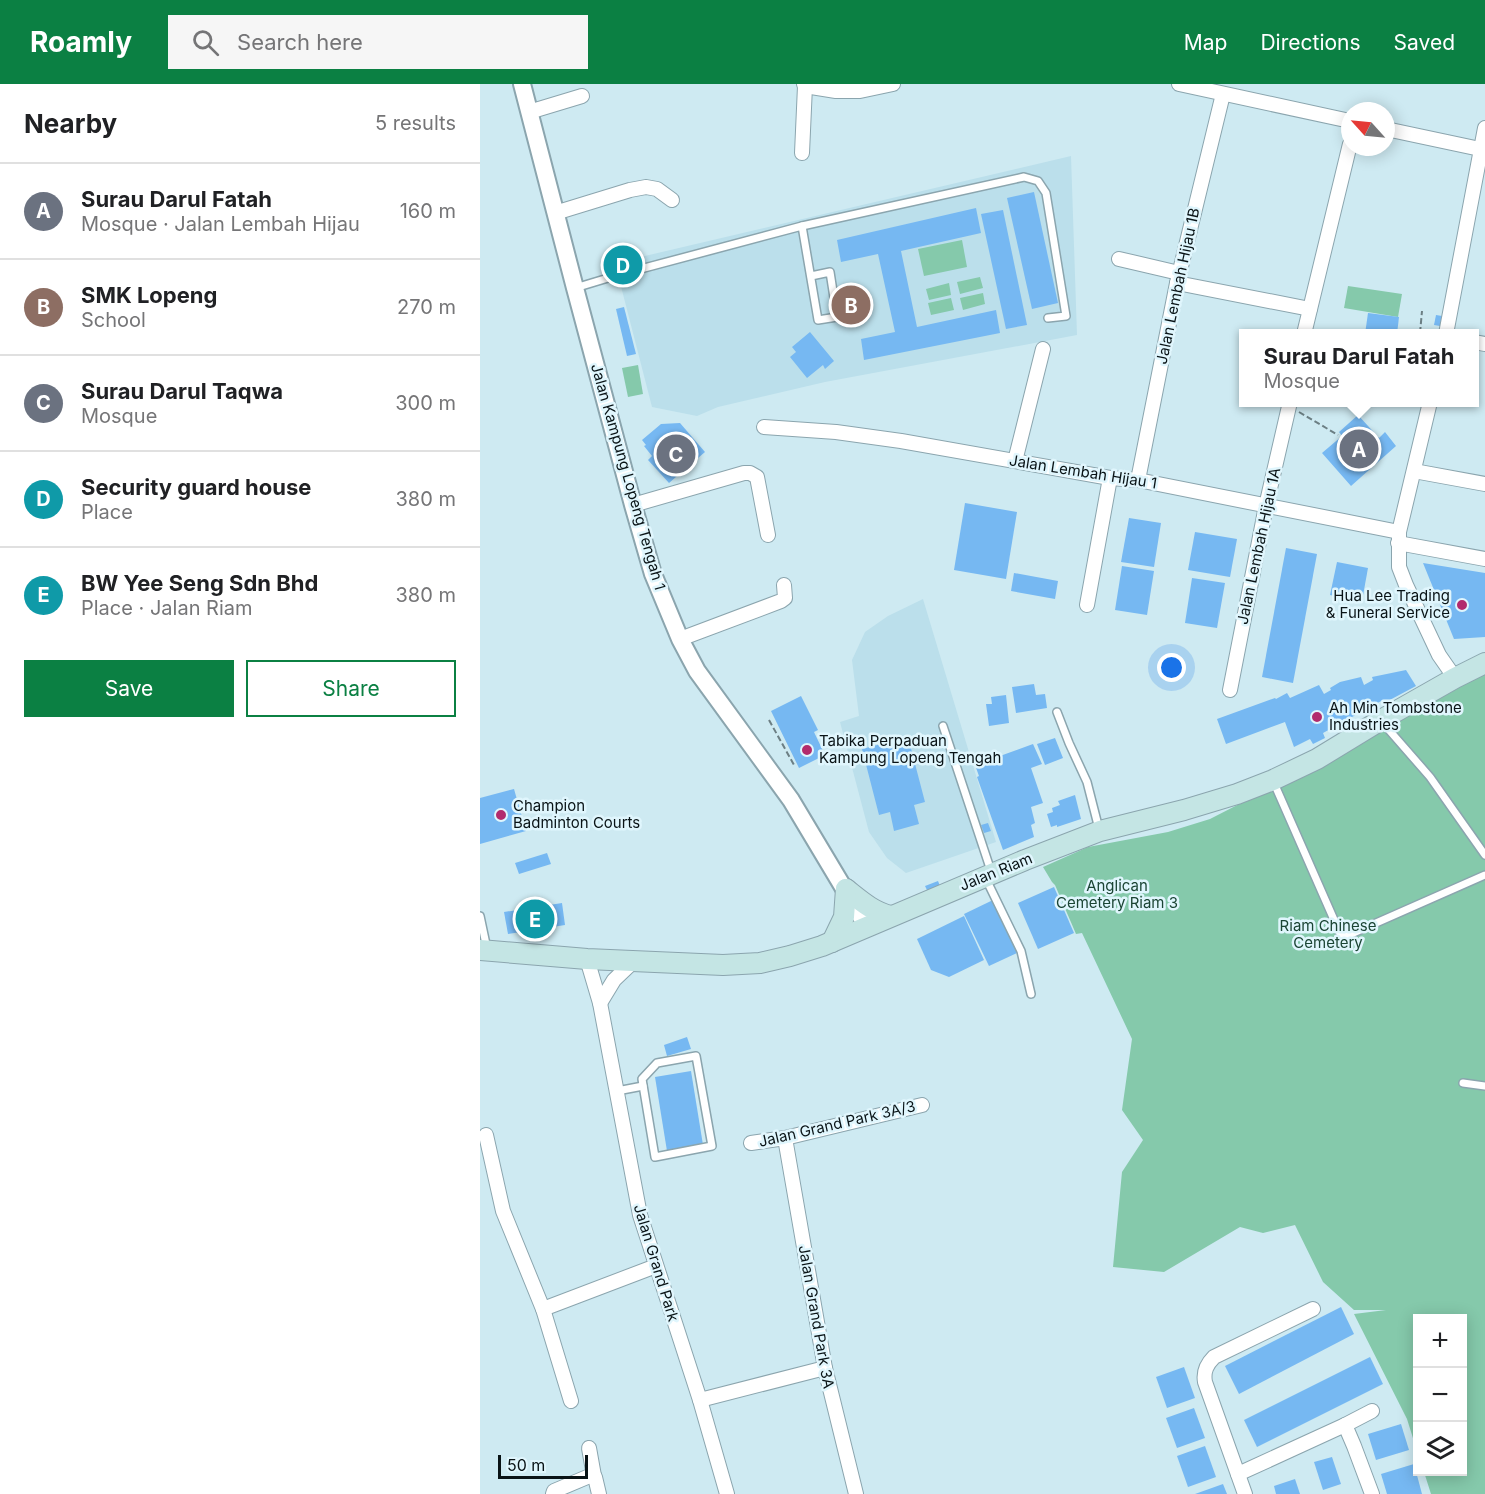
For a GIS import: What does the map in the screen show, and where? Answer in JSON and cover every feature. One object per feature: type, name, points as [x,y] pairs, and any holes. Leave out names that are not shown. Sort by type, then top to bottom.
[{"type":"main road","name":"Jalan Riam","points":[[484,950],[586,959],[723,965],[760,963],[790,956],[832,942],[988,875],[1100,831],[1206,804],[1273,780],[1317,759],[1381,720],[1485,663]]},
{"type":"main road","points":[[846,889],[872,910],[891,916]]},
{"type":"main road","points":[[832,942],[844,916],[846,889]]},
{"type":"street","name":"Jalan Kampung Lopeng Tengah 1","points":[[522,84],[653,574],[680,639],[697,671],[791,800],[867,927]]},
{"type":"street","points":[[802,153],[805,85],[836,91],[860,91],[893,84]]},
{"type":"street","points":[[1179,84],[1341,119]]},
{"type":"street","name":"Jalan Lembah Hijau 1B","points":[[1138,480],[1178,278],[1223,94]]},
{"type":"street","points":[[529,112],[582,96]]},
{"type":"street","points":[[1447,329],[1485,128]]},
{"type":"street","points":[[1395,131],[1480,149]]},
{"type":"street","points":[[1305,329],[1347,156]]},
{"type":"street","points":[[555,213],[646,187],[657,189],[672,200]]},
{"type":"street","points":[[1119,259],[1178,278],[1310,309]]},
{"type":"street","points":[[1015,461],[1043,349]]},
{"type":"street","name":"Jalan Lembah Hijau 1A","points":[[1230,690],[1266,506],[1288,407]]},
{"type":"street","points":[[1429,407],[1399,538],[1399,567],[1439,655],[1455,678]]},
{"type":"street","name":"Jalan Lembah Hijau 1","points":[[764,427],[836,432],[901,441],[1110,478],[1138,480],[1266,506],[1485,559]]},
{"type":"street","points":[[1414,471],[1485,484]]},
{"type":"street","points":[[633,505],[750,473],[757,477],[768,535]]},
{"type":"street","points":[[1087,605],[1110,478]]},
{"type":"street","points":[[680,639],[781,601],[785,598],[784,585]]},
{"type":"street","name":"Jalan Grand Park","points":[[586,959],[600,1003],[640,1215],[700,1400],[727,1494]]},
{"type":"street","points":[[600,1003],[614,980],[635,960]]},
{"type":"street","name":"Jalan Grand Park 3A/3","points":[[751,1143],[784,1138],[922,1105]]},
{"type":"street","points":[[486,1135],[503,1211],[543,1309],[571,1401]]},
{"type":"street","name":"Jalan Grand Park 3A","points":[[784,1138],[825,1368],[856,1494]]},
{"type":"street","points":[[543,1309],[656,1266]]},
{"type":"street","points":[[1245,1494],[1204,1376],[1209,1362],[1313,1309]]},
{"type":"street","points":[[700,1400],[825,1368]]},
{"type":"street","points":[[1238,1474],[1372,1411]]},
{"type":"street","points":[[1344,1425],[1372,1494]]},
{"type":"street","points":[[589,1448],[599,1494]]},
{"type":"street","points":[[553,1494],[554,1491],[594,1476]]},
{"type":"lane","points":[[575,288],[802,226],[1024,177],[1038,181],[1046,193],[1066,316],[1048,318]]},
{"type":"lane","points":[[802,226],[818,320],[837,317],[830,272],[811,276]]},
{"type":"lane","points":[[1058,712],[1086,782],[1100,831]]},
{"type":"lane","points":[[1381,720],[1430,777],[1485,855]]},
{"type":"lane","points":[[943,726],[988,875],[1021,951],[1031,994]]},
{"type":"lane","points":[[1273,780],[1342,939],[1485,875]]},
{"type":"lane","points":[[480,916],[484,950]]},
{"type":"lane","points":[[696,1056],[712,1146],[655,1157],[643,1086],[642,1079],[657,1063],[696,1056]]},
{"type":"lane","points":[[1463,1083],[1485,1086]]},
{"type":"lane","points":[[617,1091],[643,1086]]},
{"type":"path","points":[[1420,329],[1422,311]]},
{"type":"path","points":[[1294,407],[1338,435]]},
{"type":"path","points":[[769,720],[794,765]]},
{"type":"shaded area","points":[[1071,156],[1077,335],[825,382],[718,407],[697,416],[652,407],[615,263]]},
{"type":"shaded area","points":[[923,599],[996,842],[906,873],[887,858],[869,832],[840,722],[859,716],[852,660],[865,632],[888,616]]},
{"type":"green space","points":[[962,240],[967,267],[924,276],[918,249]]},
{"type":"green space","points":[[980,277],[983,288],[960,294],[957,282]]},
{"type":"green space","points":[[949,283],[951,295],[929,300],[926,289]]},
{"type":"green space","points":[[1348,286],[1402,294],[1398,317],[1344,308]]},
{"type":"green space","points":[[983,293],[985,304],[963,310],[960,298]]},
{"type":"green space","points":[[951,298],[954,310],[931,315],[928,303]]},
{"type":"green space","points":[[638,365],[643,394],[628,397],[622,368]]},
{"type":"green space","name":"Riam Chinese Cemetery","points":[[1485,673],[1485,1494],[1431,1494],[1425,1476],[1467,1476],[1467,1314],[1413,1314],[1413,1438],[1407,1419],[1354,1314],[1386,1310],[1354,1310],[1323,1282],[1295,1225],[1263,1233],[1240,1227],[1164,1272],[1113,1267],[1122,1172],[1143,1140],[1122,1110],[1132,1039],[1082,933],[1076,934],[1055,885],[1043,867],[1088,847],[1168,832],[1210,819],[1382,731]]},
{"type":"building","points":[[1034,192],[1058,303],[1032,309],[1007,198]]},
{"type":"building","points":[[976,208],[981,233],[901,251],[917,327],[996,310],[1000,333],[864,360],[861,339],[895,332],[878,254],[841,262],[837,240]]},
{"type":"building","points":[[1003,210],[1027,325],[1006,329],[981,214]]},
{"type":"building","points":[[628,260],[629,267],[618,270],[616,263]]},
{"type":"building","points":[[624,307],[636,354],[627,356],[616,309]]},
{"type":"building","points":[[1368,313],[1399,317],[1398,329],[1366,329]]},
{"type":"building","points":[[1436,315],[1442,316],[1440,326],[1434,325]]},
{"type":"building","points":[[810,332],[834,361],[825,369],[823,365],[807,378],[790,357],[796,352],[792,347]]},
{"type":"building","points":[[1358,415],[1379,438],[1385,432],[1396,446],[1351,486],[1322,453],[1342,436],[1339,432]]},
{"type":"building","points":[[680,423],[705,452],[669,483],[648,460],[652,456],[642,440],[661,424]]},
{"type":"building","points":[[965,503],[1017,512],[1006,579],[954,570]]},
{"type":"building","points":[[1129,518],[1161,523],[1154,567],[1121,562]]},
{"type":"building","points":[[1195,532],[1237,539],[1230,577],[1188,570]]},
{"type":"building","points":[[1286,548],[1317,554],[1293,683],[1262,677]]},
{"type":"building","points":[[1337,562],[1368,568],[1362,601],[1330,595]]},
{"type":"building","name":"Hua Lee Trading & Funeral Service","points":[[1423,563],[1485,573],[1485,637],[1454,639]]},
{"type":"building","points":[[1122,566],[1154,571],[1147,615],[1115,610]]},
{"type":"building","points":[[1014,573],[1058,581],[1055,599],[1011,591]]},
{"type":"building","points":[[1192,578],[1225,583],[1217,628],[1185,623]]},
{"type":"building","name":"Ah Min Tombstone Industries","points":[[1406,670],[1416,686],[1386,702],[1383,700],[1323,733],[1325,738],[1313,744],[1310,739],[1294,747],[1285,722],[1226,744],[1217,719],[1287,693],[1290,698],[1319,685],[1324,694],[1340,682],[1361,677],[1364,685],[1373,680],[1372,677]]},
{"type":"building","points":[[1034,684],[1036,695],[1045,694],[1047,708],[1016,713],[1012,687]]},
{"type":"building","points":[[1006,695],[1009,723],[989,726],[986,704],[992,704],[991,697]]},
{"type":"building","points":[[801,696],[818,730],[814,732],[825,755],[799,768],[771,711]]},
{"type":"building","points":[[908,737],[925,802],[914,805],[919,824],[894,831],[890,812],[879,815],[862,749]]},
{"type":"building","points":[[1055,738],[1063,758],[1045,765],[1037,744]]},
{"type":"building","points":[[1033,744],[1042,764],[1031,768],[1043,803],[1031,807],[1035,823],[1031,825],[1034,837],[1003,850],[977,777],[979,776],[975,765]]},
{"type":"building","name":"Champion Badminton Courts","points":[[514,789],[526,831],[480,844],[480,798]]},
{"type":"building","points":[[1075,795],[1081,819],[1051,827],[1047,814],[1053,812],[1052,808],[1060,805],[1058,801]]},
{"type":"building","points":[[988,823],[991,831],[984,833],[981,825]]},
{"type":"building","points":[[547,853],[551,864],[519,874],[515,863]]},
{"type":"building","points":[[938,881],[940,886],[927,890],[925,886]]},
{"type":"building","points":[[1054,887],[1074,933],[1038,949],[1018,903]]},
{"type":"building","points":[[993,900],[1017,953],[989,966],[964,914]]},
{"type":"building","points":[[562,903],[565,925],[508,934],[504,912]]},
{"type":"building","points":[[964,916],[984,960],[949,977],[931,970],[917,939]]},
{"type":"building","points":[[687,1037],[691,1049],[667,1056],[664,1045]]},
{"type":"building","points":[[691,1071],[703,1145],[667,1151],[655,1077]]},
{"type":"building","points":[[1341,1307],[1354,1334],[1239,1394],[1225,1366]]},
{"type":"building","points":[[1370,1357],[1383,1384],[1257,1447],[1244,1420]]},
{"type":"building","points":[[1184,1367],[1195,1398],[1167,1408],[1156,1377]]},
{"type":"building","points":[[1194,1408],[1205,1438],[1177,1448],[1166,1418]]},
{"type":"building","points":[[1401,1424],[1409,1450],[1376,1460],[1368,1434]]},
{"type":"building","points":[[1205,1446],[1216,1477],[1188,1487],[1177,1456]]},
{"type":"building","points":[[1332,1457],[1341,1484],[1323,1490],[1314,1462]]},
{"type":"building","points":[[1413,1464],[1413,1476],[1417,1476],[1422,1494],[1387,1494],[1381,1474]]},
{"type":"building","points":[[1295,1479],[1300,1494],[1276,1494],[1274,1486]]},
{"type":"building","points":[[1223,1484],[1227,1494],[1195,1494]]},
{"type":"place","name":"Security guard house","points":[[623,265]]},
{"type":"place","name":"SMK Lopeng","points":[[851,305]]},
{"type":"place","name":"Surau Darul Fatah","points":[[1359,449]]},
{"type":"place","name":"Surau Darul Taqwa","points":[[676,454]]},
{"type":"place","name":"Hua Lee Trading & Funeral Service","points":[[1462,605]]},
{"type":"place","name":"Ah Min Tombstone Industries","points":[[1317,717]]},
{"type":"place","name":"Tabika Perpaduan Kampung Lopeng Tengah","points":[[807,750]]},
{"type":"place","name":"Champion Badminton Courts","points":[[501,815]]},
{"type":"place","name":"BW Yee Seng Sdn Bhd","points":[[535,919]]},
{"type":"park label","name":"Anglican Cemetery Riam 3","points":[[1117,894]]}]
